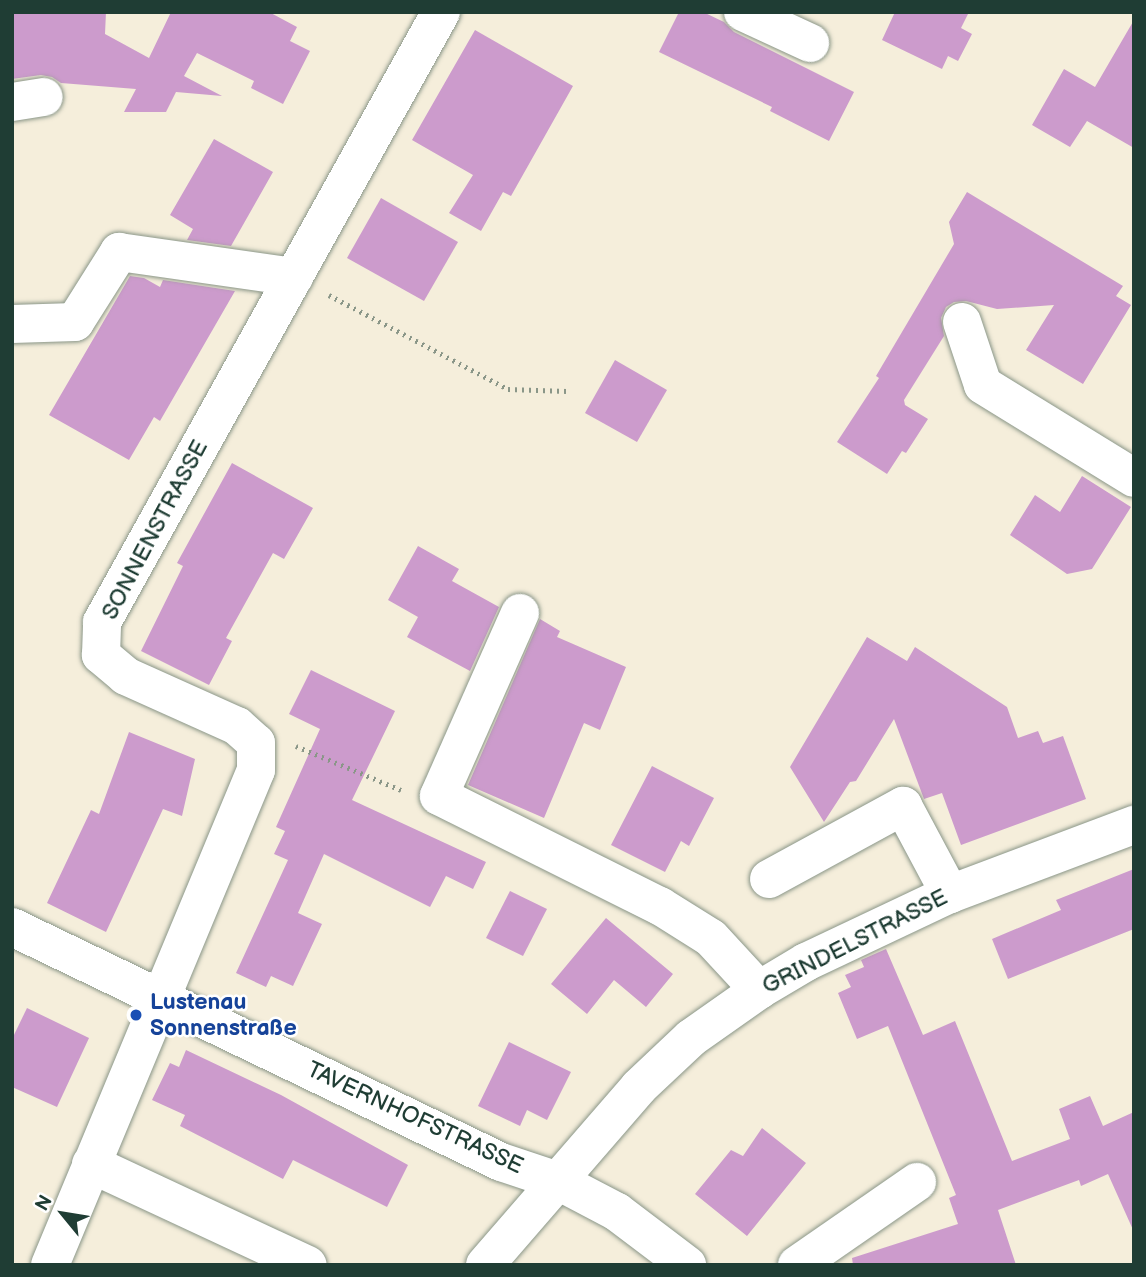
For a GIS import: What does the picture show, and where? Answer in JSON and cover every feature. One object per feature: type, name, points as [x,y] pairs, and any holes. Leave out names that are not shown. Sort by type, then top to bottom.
[{"type":"street","name":"SONNENSTRASSE","points":[[256,743],[237,726],[126,676],[101,656],[102,622],[441,12]]},
{"type":"street","points":[[743,12],[810,43]]},
{"type":"street","points":[[12,324],[75,322],[119,252],[294,277]]},
{"type":"street","points":[[962,322],[983,385],[1134,478]]},
{"type":"street","points":[[520,613],[439,796],[660,906],[710,938],[758,990]]},
{"type":"street","points":[[50,1265],[159,996],[256,770],[256,743]]},
{"type":"street","points":[[769,879],[903,806],[950,894]]},
{"type":"street","name":"GRINDELSTRASSE","points":[[485,1265],[639,1087],[691,1038],[758,990],[806,962],[950,894],[1134,825]]},
{"type":"street","name":"TAVERNHOFSTRASSE","points":[[12,927],[514,1169],[558,1181],[617,1212],[687,1265]]},
{"type":"street","points":[[90,1164],[308,1265]]},
{"type":"street","points":[[797,1265],[917,1182]]},
{"type":"path","points":[[294,277],[508,389],[567,391]]},
{"type":"path","points":[[256,743],[282,740],[413,795],[439,796]]},
{"type":"building","points":[[12,12],[106,12],[105,34],[149,58],[171,12],[269,12],[297,27],[290,41],[310,51],[283,104],[251,88],[254,81],[197,53],[184,76],[222,96],[176,92],[166,112],[124,112],[136,89],[61,83],[52,77],[41,75],[12,79]]},
{"type":"building","points":[[679,12],[703,12],[724,22],[734,32],[854,92],[829,141],[770,111],[772,107],[659,52]]},
{"type":"building","points":[[895,12],[969,12],[961,28],[972,34],[958,61],[948,56],[942,69],[882,40]]},
{"type":"building","points":[[1134,20],[1134,148],[1087,121],[1070,147],[1032,125],[1064,69],[1095,87]]},
{"type":"building","points":[[475,30],[573,86],[511,196],[503,192],[481,231],[449,213],[473,175],[412,140]]},
{"type":"building","points":[[214,139],[273,172],[231,246],[187,240],[193,229],[170,215]]},
{"type":"building","points":[[967,192],[1123,286],[1116,296],[1131,305],[1083,384],[1026,350],[1054,305],[997,309],[966,301],[954,302],[946,307],[941,318],[944,336],[904,400],[905,405],[928,419],[906,453],[902,451],[887,474],[837,442],[879,378],[876,376],[954,244],[949,222]]},
{"type":"building","points":[[381,198],[458,242],[424,301],[347,258]]},
{"type":"building","points":[[130,276],[144,278],[160,287],[163,280],[235,291],[160,421],[154,417],[129,460],[49,415]]},
{"type":"building","points":[[615,360],[667,390],[637,442],[585,413]]},
{"type":"building","points":[[232,463],[313,508],[284,559],[273,553],[226,638],[232,641],[209,685],[141,651],[183,566],[177,563]]},
{"type":"building","points":[[1082,476],[1131,507],[1092,569],[1067,574],[1010,535],[1035,495],[1060,512]]},
{"type":"building","points":[[418,546],[459,569],[452,581],[499,607],[470,671],[407,637],[418,617],[388,600]]},
{"type":"building","points":[[540,619],[560,631],[557,637],[626,667],[600,730],[584,723],[544,818],[468,785]]},
{"type":"building","points":[[867,637],[907,661],[915,647],[1007,707],[1018,738],[1038,731],[1043,743],[1063,736],[1086,799],[961,845],[942,793],[924,799],[894,719],[856,781],[850,782],[824,822],[790,767]]},
{"type":"building","points":[[311,670],[395,711],[352,800],[486,862],[473,889],[446,876],[430,907],[324,854],[298,913],[322,924],[293,986],[271,976],[266,987],[236,973],[288,860],[274,854],[285,831],[276,827],[320,729],[289,714]]},
{"type":"building","points":[[129,732],[195,759],[182,816],[163,809],[106,932],[47,903],[91,810],[99,814]]},
{"type":"building","points":[[652,766],[714,798],[689,846],[681,841],[665,872],[611,845]]},
{"type":"building","points":[[1134,869],[1134,929],[1008,979],[992,939],[1061,910],[1056,900]]},
{"type":"building","points":[[510,891],[547,909],[523,956],[486,938]]},
{"type":"building","points":[[606,918],[673,974],[646,1007],[614,980],[587,1014],[551,984]]},
{"type":"building","points":[[886,949],[923,1035],[955,1021],[1012,1161],[1070,1139],[1059,1109],[1090,1096],[1103,1126],[1134,1112],[1134,1232],[1108,1174],[1081,1186],[1079,1180],[998,1210],[1016,1265],[853,1265],[852,1258],[958,1224],[949,1198],[956,1195],[888,1026],[857,1039],[838,993],[851,987],[845,975],[864,967],[861,960]]},
{"type":"building","points":[[27,1008],[89,1038],[57,1107],[12,1087],[12,1039]]},
{"type":"building","points":[[509,1042],[571,1072],[547,1120],[527,1110],[520,1126],[478,1106]]},
{"type":"building","points":[[186,1050],[281,1095],[408,1165],[387,1207],[293,1160],[283,1179],[180,1126],[185,1115],[152,1100],[170,1063],[179,1067]]},
{"type":"building","points":[[762,1128],[806,1163],[747,1236],[695,1194],[731,1150],[743,1156]]},
{"type":"place","name":"Lustenau Sonnenstraße","points":[[136,1015]]}]
